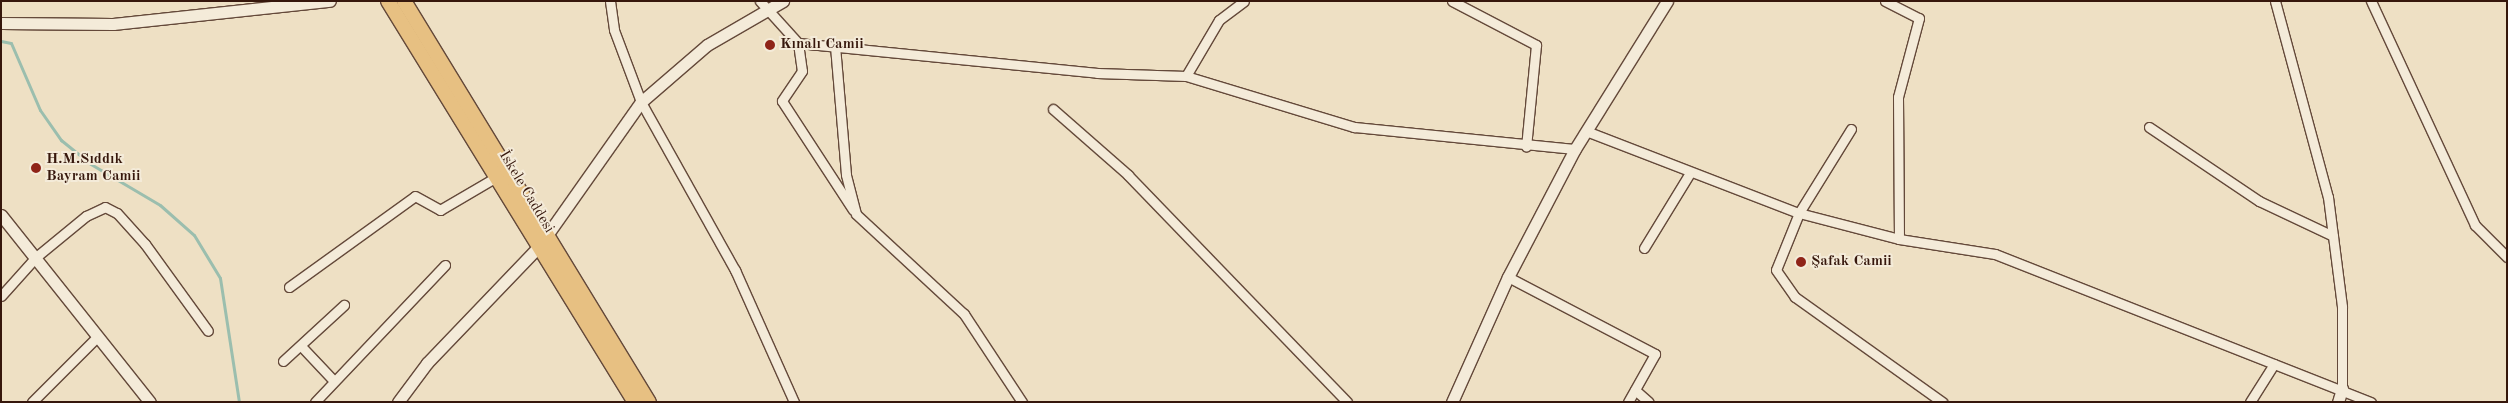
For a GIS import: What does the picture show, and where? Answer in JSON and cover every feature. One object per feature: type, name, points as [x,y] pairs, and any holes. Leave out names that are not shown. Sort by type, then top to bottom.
[{"type":"main road","name":"İskele Caddesi","points":[[388,1],[498,176],[544,240],[638,399]]},
{"type":"main road","points":[[404,1],[544,240]]},
{"type":"street","points":[[1,23],[113,24],[330,1]]},
{"type":"street","points":[[610,1],[614,30],[641,102],[735,270],[794,402]]},
{"type":"street","points":[[398,402],[427,363],[544,240],[641,102],[707,45],[763,6],[783,1]]},
{"type":"street","points":[[1186,76],[1219,20],[1244,1]]},
{"type":"street","points":[[1452,1],[1536,45],[1526,146]]},
{"type":"street","points":[[1452,402],[1508,277],[1575,149],[1667,1]]},
{"type":"street","points":[[1885,1],[1919,18],[1898,97],[1899,239]]},
{"type":"street","points":[[2275,1],[2328,197],[2334,236],[2344,337],[2342,389],[2338,402]]},
{"type":"street","points":[[2371,1],[2475,225],[2507,256]]},
{"type":"street","points":[[763,6],[798,43],[802,71],[782,100],[856,214],[964,314],[1022,402]]},
{"type":"street","points":[[798,43],[1097,73],[1186,76],[1354,127],[1526,146],[1575,149]]},
{"type":"street","points":[[835,46],[846,175],[856,214]]},
{"type":"street","points":[[1053,109],[1128,175],[1347,402]]},
{"type":"street","points":[[2149,127],[2259,202],[2334,236]]},
{"type":"street","points":[[1851,129],[1799,213],[1776,270],[1795,297],[1942,402]]},
{"type":"street","points":[[1586,131],[1690,173],[1799,213],[1899,239],[1995,254],[2371,402]]},
{"type":"street","points":[[1644,248],[1690,173]]},
{"type":"street","points":[[289,287],[415,196],[440,210],[498,176]]},
{"type":"street","points":[[1,296],[36,257],[86,216],[105,207],[117,212],[145,244],[208,330]]},
{"type":"street","points":[[1,215],[150,402]]},
{"type":"street","points":[[315,402],[445,265]]},
{"type":"street","points":[[1508,277],[1656,354],[1628,402]]},
{"type":"street","points":[[283,362],[344,305]]},
{"type":"street","points":[[32,402],[98,336]]},
{"type":"street","points":[[301,346],[334,381]]},
{"type":"street","points":[[2250,402],[2274,364]]},
{"type":"street","points":[[1635,390],[1649,402]]},
{"type":"waterway","points":[[1,41],[11,43],[40,110],[61,140],[89,163],[160,205],[194,235],[220,278],[239,402]]},
{"type":"place","name":"Kınalı Camii","points":[[770,45]]},
{"type":"place","name":"H.M.Sıddık Bayram Camii","points":[[36,168]]},
{"type":"place","name":"Şafak Camii","points":[[1801,262]]}]
